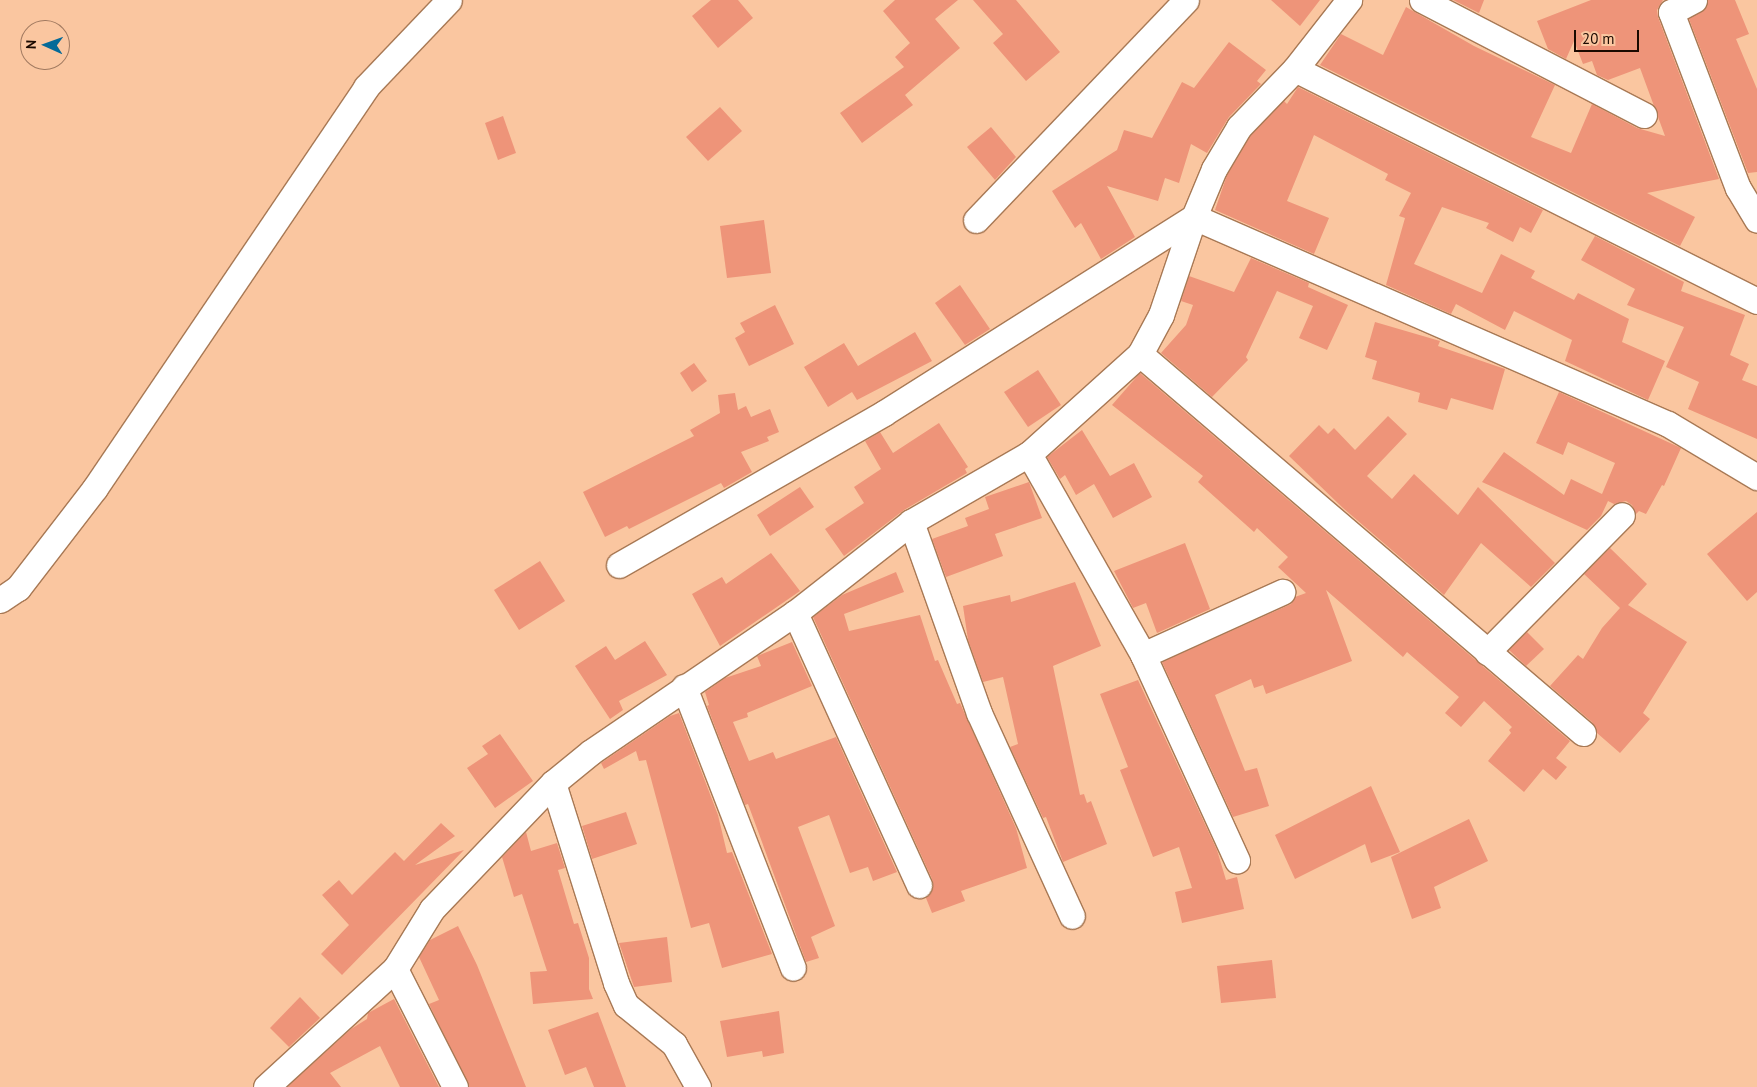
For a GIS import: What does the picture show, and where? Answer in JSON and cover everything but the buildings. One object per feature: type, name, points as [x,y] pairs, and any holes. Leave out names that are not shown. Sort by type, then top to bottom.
[{"type":"street","points":[[0,600],[18,588],[95,488],[366,87],[449,0]]},
{"type":"street","points":[[976,220],[1186,0]]},
{"type":"street","points":[[266,1087],[395,969],[432,909],[553,783],[684,687],[795,613],[911,522],[1029,454],[1140,354],[1168,298],[1194,217],[1214,169],[1239,127],[1295,69],[1349,0]]},
{"type":"street","points":[[1422,0],[1644,115]]},
{"type":"street","points":[[1694,0],[1671,12],[1738,188],[1757,220]]},
{"type":"street","points":[[1295,69],[1757,301]]},
{"type":"street","points":[[1194,217],[1668,424],[1757,477]]},
{"type":"street","points":[[619,565],[884,413],[1194,217]]},
{"type":"street","points":[[1140,354],[1583,733]]},
{"type":"street","points":[[1029,454],[1143,656],[1237,860]]},
{"type":"street","points":[[1487,652],[1622,515]]},
{"type":"street","points":[[911,522],[979,713],[1072,916]]},
{"type":"street","points":[[1143,656],[1282,592]]},
{"type":"street","points":[[795,613],[918,885]]},
{"type":"street","points":[[684,687],[793,968]]},
{"type":"street","points":[[553,783],[616,983],[626,1005],[674,1044],[698,1087]]},
{"type":"street","points":[[395,969],[455,1087]]}]
